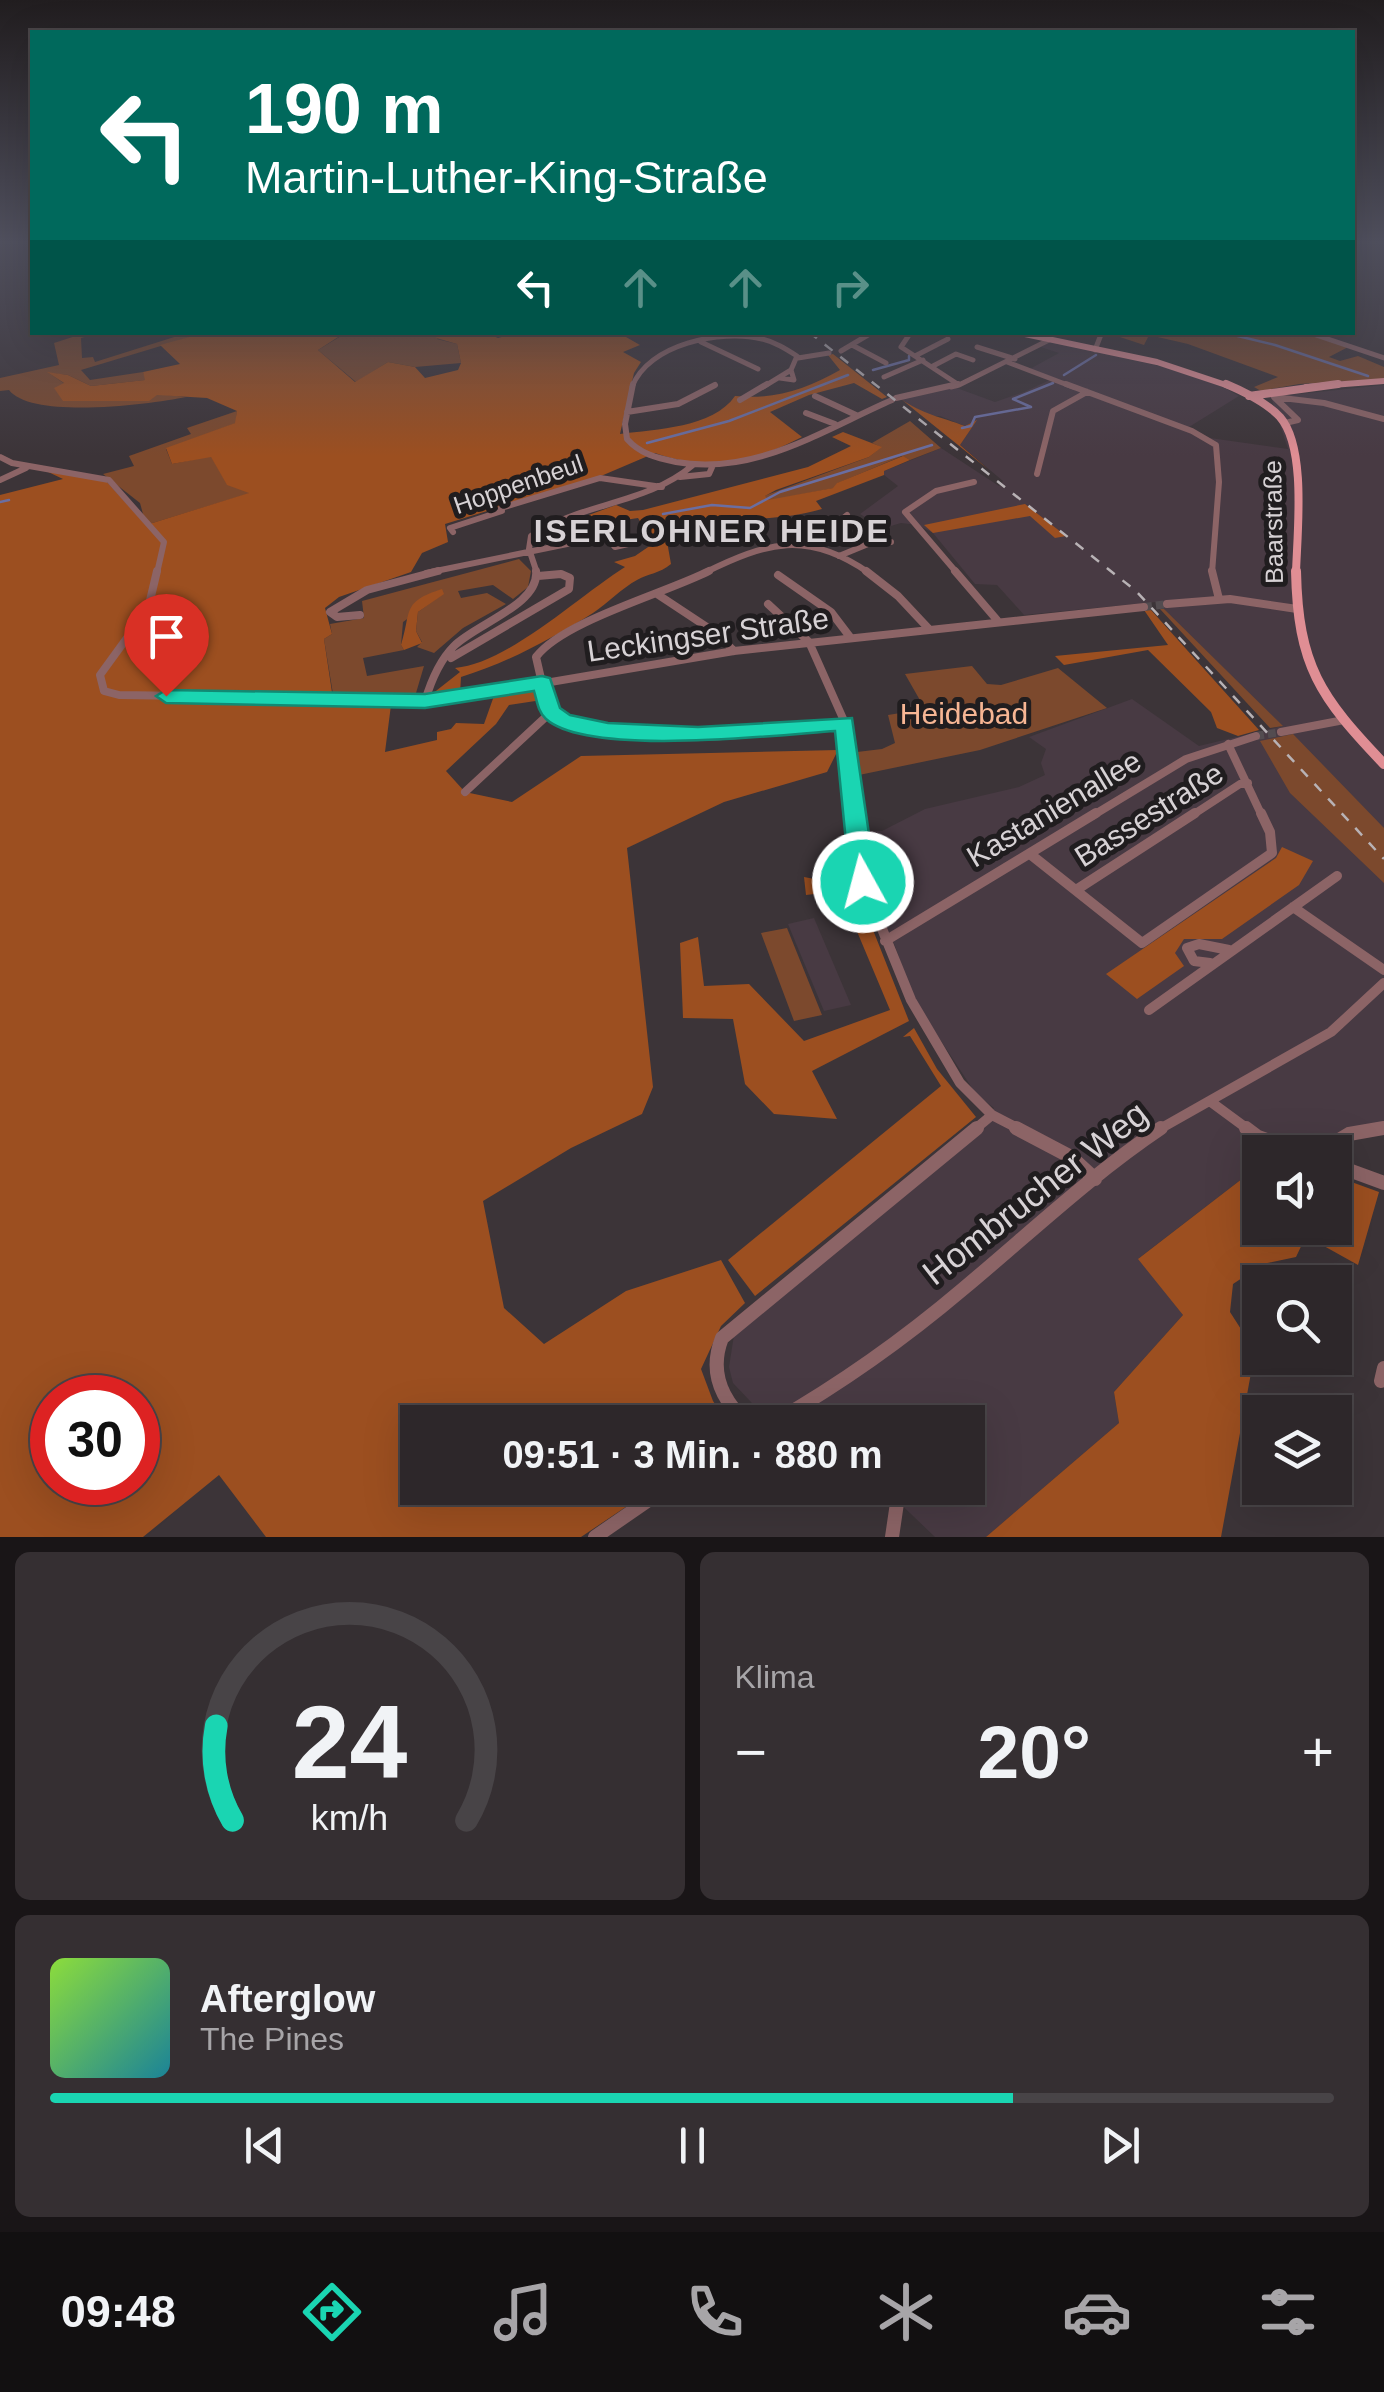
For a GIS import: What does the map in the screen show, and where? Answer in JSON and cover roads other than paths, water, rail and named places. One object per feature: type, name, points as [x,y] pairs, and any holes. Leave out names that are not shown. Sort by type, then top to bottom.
[{"type":"main road","name":"Baarstraße","points":[[1028,335],[1204,376],[1249,396],[1285,423],[1295,455],[1297,609],[1308,667],[1344,720],[1384,764]]},
{"type":"main road","points":[[1249,396],[1309,386],[1384,381]]},
{"type":"street","points":[[725,335],[645,362],[636,376],[624,433],[637,450],[693,465],[764,459],[894,399],[959,385],[1049,340]]},
{"type":"street","points":[[753,335],[798,358],[829,353]]},
{"type":"street","points":[[841,351],[867,335]]},
{"type":"street","points":[[908,335],[900,345],[959,385]]},
{"type":"street","points":[[1095,350],[1101,335]]},
{"type":"street","points":[[1316,335],[1384,358]]},
{"type":"street","points":[[915,356],[948,339]]},
{"type":"street","points":[[701,342],[758,369]]},
{"type":"street","points":[[852,345],[886,362]]},
{"type":"street","points":[[977,347],[1015,358]]},
{"type":"street","points":[[933,366],[956,354],[972,360]]},
{"type":"street","points":[[740,400],[780,378],[794,380],[791,370],[798,358]]},
{"type":"street","points":[[884,377],[923,360]]},
{"type":"street","points":[[1006,362],[1199,434],[1216,445],[1218,486],[1212,582],[1219,599]]},
{"type":"street","points":[[627,412],[678,404],[715,385]]},
{"type":"street","points":[[1037,474],[1054,411],[1087,392]]},
{"type":"street","points":[[815,396],[856,415]]},
{"type":"street","points":[[1285,423],[1298,420],[1274,397],[1324,403],[1384,419]]},
{"type":"street","points":[[806,413],[836,424]]},
{"type":"street","name":"Leckingser Straße","points":[[0,458],[109,480],[168,540],[148,609],[104,668],[100,682],[104,691],[118,695],[425,701],[734,651],[997,620],[1144,608]]},
{"type":"street","points":[[425,701],[435,668],[447,651],[522,600],[536,586],[538,576],[527,542],[542,527],[662,487],[693,465]]},
{"type":"street","points":[[0,480],[28,466]]},
{"type":"street","points":[[680,477],[709,474],[713,466]]},
{"type":"street","name":"Hoppenbeul","points":[[454,532],[450,528],[502,508],[600,478],[662,487]]},
{"type":"street","points":[[974,482],[958,484],[914,503],[905,512],[997,620]]},
{"type":"street","points":[[810,545],[846,515]]},
{"type":"street","points":[[360,614],[337,618],[330,612],[338,604],[396,582],[462,564],[606,536]]},
{"type":"street","points":[[839,556],[873,542],[891,542]]},
{"type":"street","points":[[845,723],[744,733],[651,735],[564,721],[551,712],[536,658],[542,649],[599,615],[772,545],[810,545],[839,556],[892,592],[928,628]]},
{"type":"street","points":[[451,658],[569,590],[570,578],[562,574],[538,576]]},
{"type":"street","points":[[778,575],[831,612],[850,637]]},
{"type":"street","points":[[657,594],[716,633],[734,651]]},
{"type":"street","points":[[1167,604],[1219,599],[1297,609]]},
{"type":"street","points":[[768,604],[809,642],[845,723],[863,882],[885,940],[942,1056],[960,1083],[992,1115],[1071,1157],[1096,1178]]},
{"type":"street","points":[[465,792],[551,712]]},
{"type":"street","points":[[1281,732],[1344,720]]},
{"type":"street","name":"Kastanienallee","points":[[885,940],[1186,759],[1256,736]]},
{"type":"street","points":[[1030,854],[1142,943],[1272,853],[1270,832],[1228,744]]},
{"type":"street","name":"Bassestraße","points":[[1076,890],[1240,784],[1248,783]]},
{"type":"street","points":[[1149,1010],[1337,876]]},
{"type":"street","points":[[1294,907],[1384,970]]},
{"type":"street","points":[[1210,963],[1194,960],[1187,948],[1199,944],[1229,950]]},
{"type":"street","name":"Hombrucher Weg","points":[[803,1405],[859,1372],[1160,1129],[1324,1039],[1354,1017],[1384,983]]},
{"type":"street","points":[[1211,1102],[1255,1135]]},
{"type":"street","points":[[731,1405],[718,1381],[715,1358],[722,1338],[992,1115]]},
{"type":"street","points":[[1347,1135],[1384,1128]]},
{"type":"street","points":[[1352,1171],[1384,1183]]},
{"type":"street","points":[[595,1537],[641,1505]]},
{"type":"street","points":[[892,1537],[897,1505]]},
{"type":"waterway","points":[[1233,335],[1368,376]]},
{"type":"waterway","points":[[1064,375],[1096,355]]},
{"type":"waterway","points":[[873,370],[909,360],[909,356]]},
{"type":"waterway","points":[[647,443],[729,421],[848,375]]},
{"type":"waterway","points":[[962,428],[971,426],[975,417],[1031,407],[1013,399],[1053,383]]},
{"type":"waterway","points":[[663,514],[712,505],[750,508],[780,492],[932,445]]},
{"type":"waterway","points":[[0,502],[9,500]]},
{"type":"tunnel","points":[[1144,607],[1167,604]]},
{"type":"tunnel","points":[[1256,736],[1281,732]]},
{"type":"railway","points":[[813,335],[1136,591],[1384,859]]},
{"type":"district","name":"ISERLOHNER HEIDE","points":[[712,531]]},
{"type":"park label","name":"Heidebad","points":[[964,714]]}]
